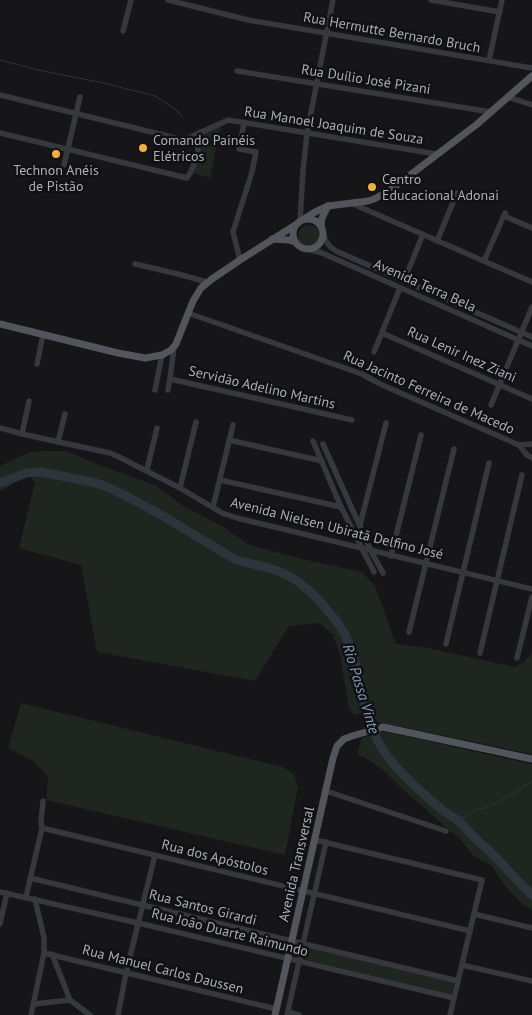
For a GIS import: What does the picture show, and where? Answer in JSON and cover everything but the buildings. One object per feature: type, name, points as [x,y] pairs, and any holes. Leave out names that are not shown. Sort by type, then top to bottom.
[{"type":"main road","points":[[0,324],[127,355],[151,358],[162,356],[174,346],[196,295],[208,282],[315,212],[328,206],[363,205],[389,191],[458,139],[532,76]]},
{"type":"main road","points":[[300,221],[293,233],[295,242],[298,246],[307,249],[313,248],[320,243],[322,238],[322,218],[328,206]]},
{"type":"main road","points":[[300,221],[313,220],[322,229]]},
{"type":"main road","points":[[272,239],[295,242]]},
{"type":"main road","name":"Avenida Transversal","points":[[275,1012],[333,758],[337,746],[344,739],[383,727],[532,759]]},
{"type":"street","points":[[123,31],[130,0]]},
{"type":"street","name":"Rua Hermutte Bernardo Bruch","points":[[168,0],[248,20],[532,68]]},
{"type":"street","points":[[300,221],[307,133],[333,0]]},
{"type":"street","points":[[431,0],[500,12]]},
{"type":"street","points":[[489,60],[502,0]]},
{"type":"street","name":"Rua Duílio José Pizani","points":[[237,71],[491,112]]},
{"type":"street","points":[[0,95],[184,140],[200,132]]},
{"type":"street","points":[[64,165],[80,97]]},
{"type":"street","points":[[508,97],[532,105]]},
{"type":"street","name":"Rua Manoel Joaquim de Souza","points":[[200,132],[228,120],[436,154]]},
{"type":"street","points":[[240,260],[233,232],[252,172],[256,152],[239,149],[244,123]]},
{"type":"street","points":[[0,133],[187,178],[198,153],[200,132]]},
{"type":"street","points":[[437,241],[457,193]]},
{"type":"street","points":[[363,205],[437,241],[532,282]]},
{"type":"street","points":[[484,261],[504,214],[532,228]]},
{"type":"street","name":"Avenida Terra Bela","points":[[322,229],[326,242],[333,249],[532,337]]},
{"type":"street","points":[[404,281],[423,234]]},
{"type":"street","name":"Avenida Terra Bela","points":[[307,249],[322,253],[532,346]]},
{"type":"street","points":[[135,264],[208,282]]},
{"type":"street","points":[[374,352],[400,288]]},
{"type":"street","points":[[491,405],[532,307]]},
{"type":"street","name":"Rua Jacinto Ferreira de Macedo","points":[[188,313],[362,374],[380,384],[519,445],[532,458]]},
{"type":"street","name":"Rua Lenir Inez Ziani","points":[[382,332],[532,399]]},
{"type":"street","points":[[37,364],[43,335]]},
{"type":"street","name":"Servidão Adelino Martins","points":[[174,346],[170,379],[352,420]]},
{"type":"street","points":[[155,390],[162,356]]},
{"type":"street","points":[[168,390],[170,379]]},
{"type":"street","points":[[22,434],[29,401]]},
{"type":"street","points":[[58,442],[65,414]]},
{"type":"street","points":[[180,488],[196,422]]},
{"type":"street","points":[[360,525],[386,423]]},
{"type":"street","points":[[213,507],[233,425]]},
{"type":"street","name":"Avenida Nielsen Ubiratã Delfino José","points":[[0,428],[110,454],[147,470],[222,512],[237,518],[532,589]]},
{"type":"street","points":[[147,470],[157,428]]},
{"type":"street","points":[[391,556],[421,435]]},
{"type":"street","points":[[229,440],[321,461],[330,458]]},
{"type":"street","points":[[313,441],[341,507],[374,572]]},
{"type":"street","points":[[323,444],[371,551],[383,572]]},
{"type":"street","name":"Rua Jacinto Ferreira de Macedo","points":[[519,445],[532,444]]},
{"type":"street","points":[[409,632],[454,449]]},
{"type":"street","points":[[446,644],[488,463]]},
{"type":"street","points":[[480,652],[522,475]]},
{"type":"street","points":[[220,480],[341,507]]},
{"type":"street","points":[[518,658],[532,597]]},
{"type":"street","points":[[326,791],[446,831]]},
{"type":"street","points":[[26,897],[42,828],[43,801]]},
{"type":"street","name":"Rua dos Apóstolos","points":[[42,828],[470,932]]},
{"type":"street","points":[[314,840],[482,880],[450,1015]]},
{"type":"street","points":[[299,1015],[288,1014],[326,842]]},
{"type":"street","points":[[118,1015],[126,973],[155,856]]},
{"type":"street","name":"Rua Santos Girardi","points":[[30,878],[458,981]]},
{"type":"street","name":"Rua João Duarte Raimundo","points":[[0,892],[454,998]]},
{"type":"street","points":[[0,924],[7,893]]},
{"type":"street","points":[[31,1015],[44,953],[44,938],[35,899]]},
{"type":"street","points":[[474,914],[532,928]]},
{"type":"street","name":"Rua Manuel Carlos Daussen","points":[[44,953],[275,1012]]},
{"type":"street","points":[[52,954],[70,1000],[90,1015]]},
{"type":"street","points":[[462,964],[532,981]]},
{"type":"street","points":[[34,1004],[70,1000]]},
{"type":"shaded area","points":[[221,125],[210,178],[193,173],[202,134]]},
{"type":"shaded area","points":[[309,225],[319,232],[320,236],[313,246],[309,247],[299,240],[298,236],[305,226]]},
{"type":"shaded area","points":[[67,451],[157,486],[183,506],[224,527],[249,545],[362,572],[375,586],[396,644],[423,647],[514,667],[524,662],[532,653],[532,754],[377,722],[368,712],[355,715],[349,709],[340,654],[333,635],[320,623],[289,626],[255,681],[97,652],[81,565],[19,548],[35,483],[31,477],[26,477],[0,491],[0,466],[30,452]]},
{"type":"shaded area","points":[[21,703],[283,767],[294,775],[298,787],[285,855],[46,800],[48,776],[30,759],[8,748]]},
{"type":"shaded area","points":[[379,732],[532,764],[532,911],[519,901],[503,883],[492,866],[474,856],[462,841],[382,769],[364,757],[357,755],[362,738]]},
{"type":"shaded area","points":[[306,947],[454,983],[451,995],[303,959]]},
{"type":"waterway","points":[[0,60],[155,96],[175,109],[183,118]]},
{"type":"waterway","name":"Rio Passa Vinte","points":[[0,483],[26,473],[41,472],[105,486],[163,516],[236,560],[275,570],[302,585],[324,606],[346,636],[355,661],[370,722],[385,753],[411,782],[441,809],[460,822],[532,895]]},
{"type":"waterway","points":[[457,819],[492,805],[532,781]]},
{"type":"place","name":"Comando Painéis Elétricos","points":[[143,148]]},
{"type":"place","name":"Technon Anéis de Pistão","points":[[56,154]]},
{"type":"place","name":"Centro Educacional Adonai","points":[[372,187]]}]
